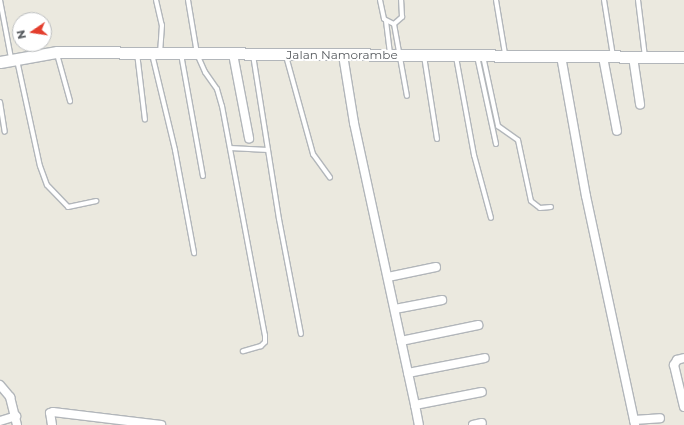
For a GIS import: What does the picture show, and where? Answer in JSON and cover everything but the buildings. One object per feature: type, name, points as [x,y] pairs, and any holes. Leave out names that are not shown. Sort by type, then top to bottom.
[{"type":"main road","name":"Jalan Namorambe","points":[[0,62],[14,58],[57,52],[286,56],[505,55],[684,58]]},
{"type":"street","points":[[233,54],[249,138]]},
{"type":"street","points":[[343,55],[353,118],[419,425]]},
{"type":"street","points":[[561,56],[586,196],[635,423],[660,418]]},
{"type":"street","points":[[608,57],[617,132]]},
{"type":"street","points":[[633,57],[640,104]]},
{"type":"street","points":[[388,277],[436,267]]},
{"type":"street","points":[[395,309],[442,300]]},
{"type":"street","points":[[401,341],[478,325]]},
{"type":"street","points":[[408,373],[485,358]]},
{"type":"street","points":[[684,358],[677,360],[674,365],[684,407]]},
{"type":"street","points":[[0,385],[6,390],[16,416],[17,425]]},
{"type":"street","points":[[415,405],[482,392]]},
{"type":"street","points":[[52,425],[50,413],[52,412],[161,425]]},
{"type":"street","points":[[0,421],[16,416]]},
{"type":"street","points":[[472,425],[482,423]]},
{"type":"lane","points":[[0,0],[40,166],[47,185],[68,207],[96,201]]},
{"type":"lane","points":[[156,0],[162,25],[156,54],[194,253]]},
{"type":"lane","points":[[188,0],[197,54],[204,72],[219,94],[266,340],[261,346],[243,351]]},
{"type":"lane","points":[[380,0],[407,96]]},
{"type":"lane","points":[[394,24],[402,17],[401,0]]},
{"type":"lane","points":[[496,0],[505,55]]},
{"type":"lane","points":[[604,0],[608,57]]},
{"type":"lane","points":[[638,0],[645,57]]},
{"type":"lane","points":[[386,21],[394,24]]},
{"type":"lane","points":[[394,24],[395,56]]},
{"type":"lane","points":[[57,52],[70,102]]},
{"type":"lane","points":[[137,53],[145,120]]},
{"type":"lane","points":[[180,54],[203,176]]},
{"type":"lane","points":[[253,55],[268,150],[301,334]]},
{"type":"lane","points":[[286,56],[313,154],[330,177]]},
{"type":"lane","points":[[424,56],[437,139]]},
{"type":"lane","points":[[456,56],[474,155],[491,218]]},
{"type":"lane","points":[[480,56],[496,144]]},
{"type":"lane","points":[[480,56],[498,126],[518,140],[532,201],[540,208],[551,207]]},
{"type":"lane","points":[[0,102],[5,132]]},
{"type":"lane","points":[[230,148],[268,150]]}]
